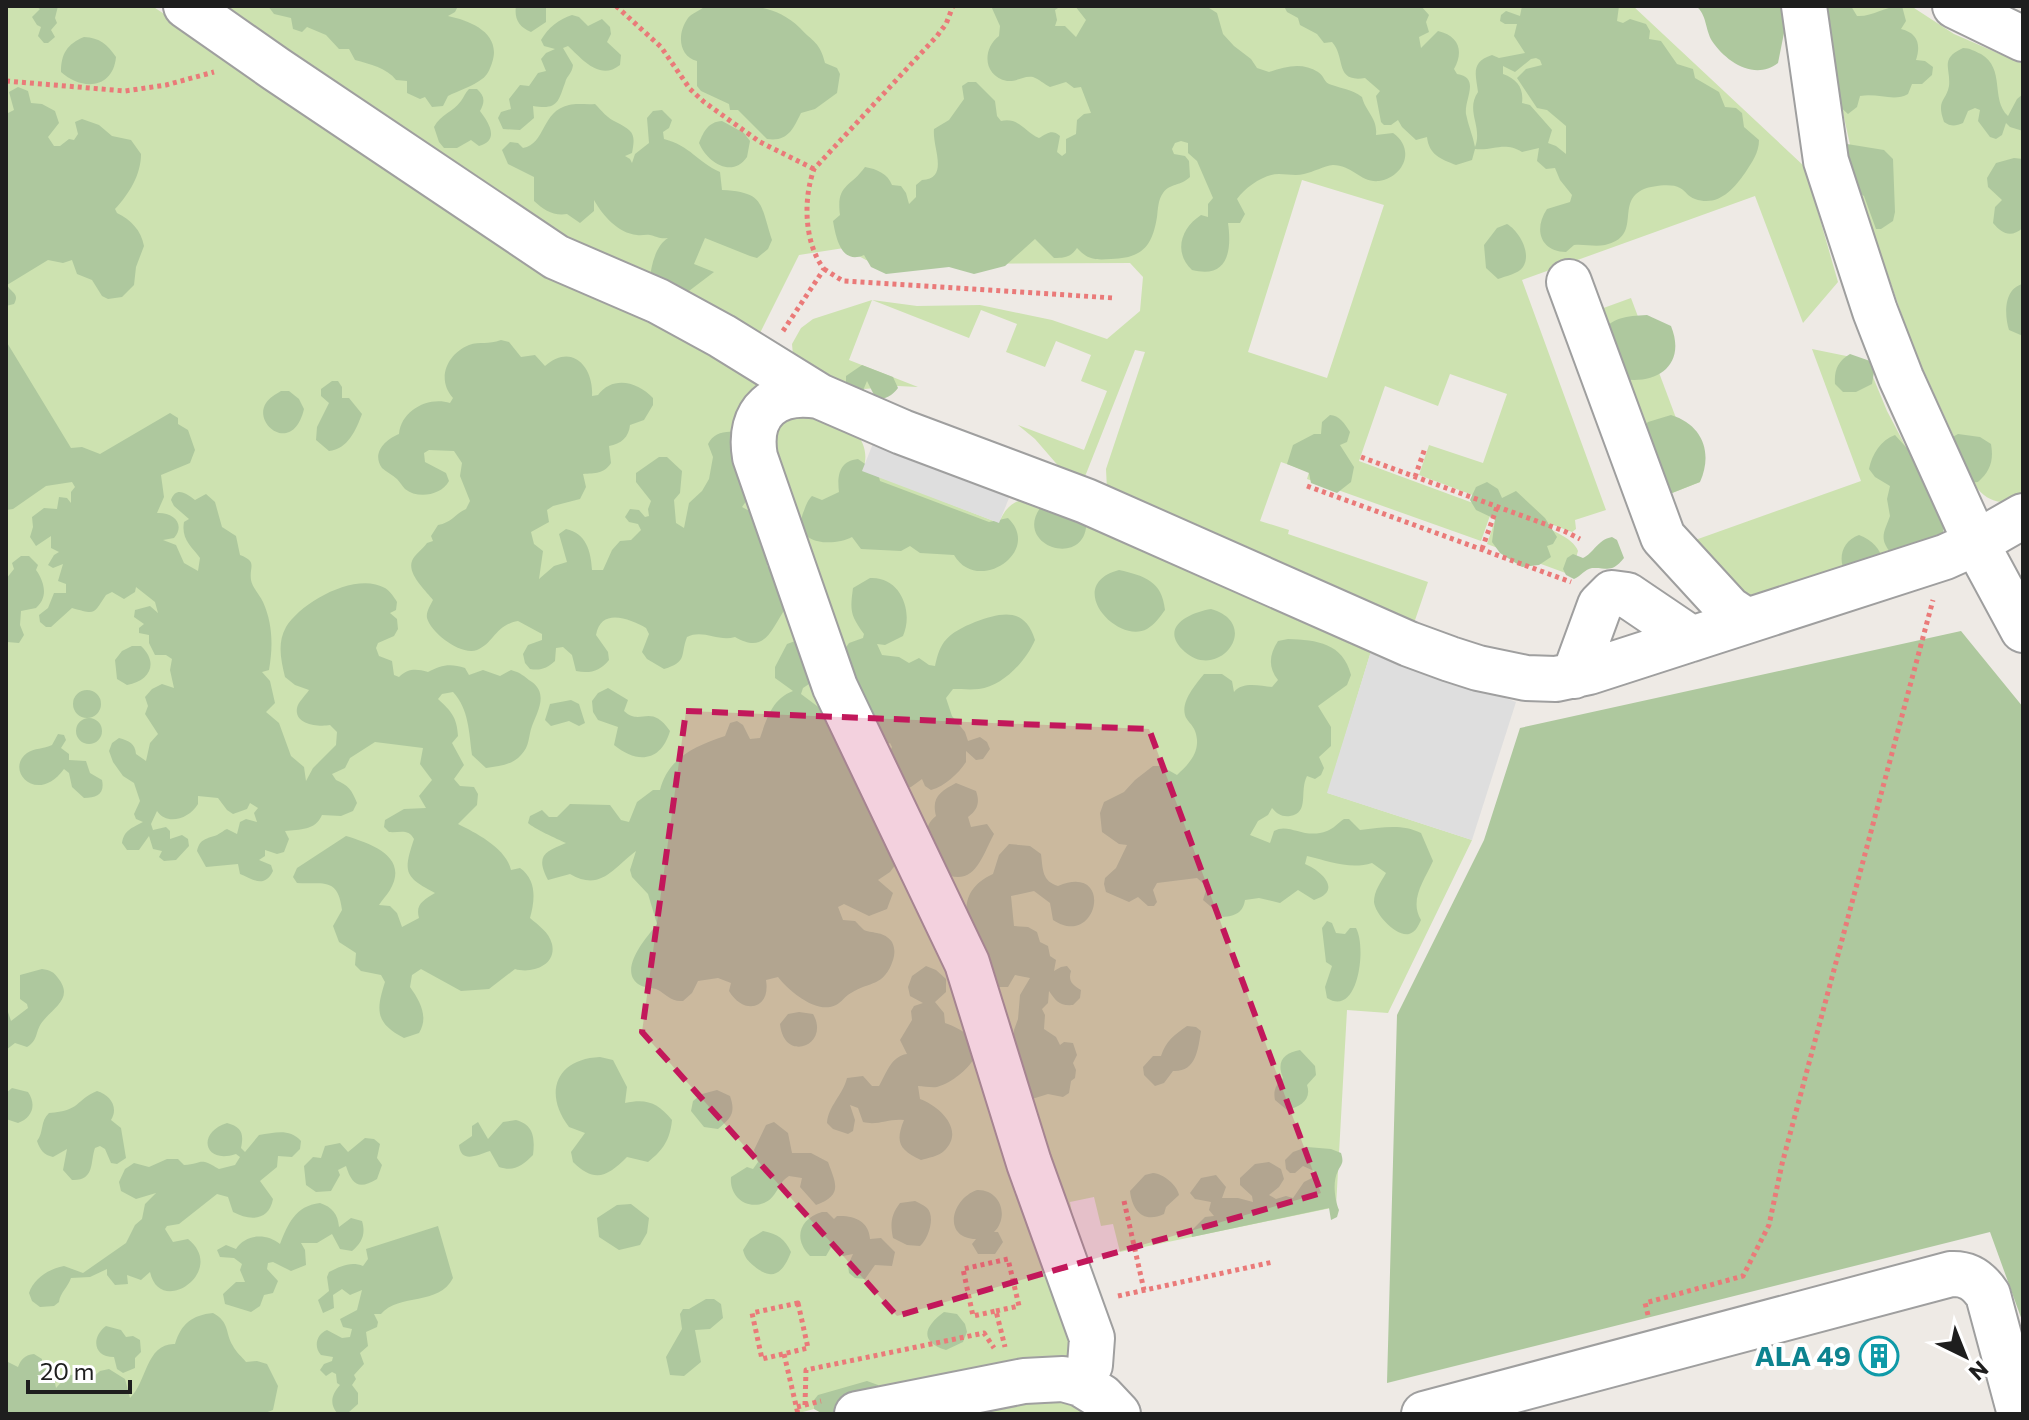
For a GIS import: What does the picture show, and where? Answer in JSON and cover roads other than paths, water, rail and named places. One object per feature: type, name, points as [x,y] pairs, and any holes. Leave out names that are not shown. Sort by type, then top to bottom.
[{"type":"lane","points":[[186,6],[556,257],[658,301],[819,396],[902,432],[1086,501],[1409,644],[1478,668],[1526,678],[1574,676],[1665,636],[1747,621],[1960,550],[2023,516]]},
{"type":"lane","points":[[1804,6],[1826,161],[1854,250],[1960,550],[2023,630]]},
{"type":"lane","points":[[1955,6],[2023,39]]},
{"type":"lane","points":[[1569,282],[1669,557],[1665,636]]},
{"type":"lane","points":[[819,396],[800,393],[787,395],[764,410],[754,431],[755,457],[835,687],[967,963],[1029,1163],[1092,1338],[1090,1365],[1081,1384]]},
{"type":"lane","points":[[1663,537],[1729,609],[1747,621]]},
{"type":"lane","points":[[1574,676],[1600,605],[1608,595],[1616,592],[1627,595],[1665,636]]},
{"type":"lane","points":[[1424,1414],[1960,1274],[1977,1281],[1988,1295],[2020,1414]]},
{"type":"lane","points":[[857,1414],[1004,1368],[1081,1384],[1102,1397],[1118,1414]]},
{"type":"place","name":"ALA 49","points":[[1879,1356]]}]
